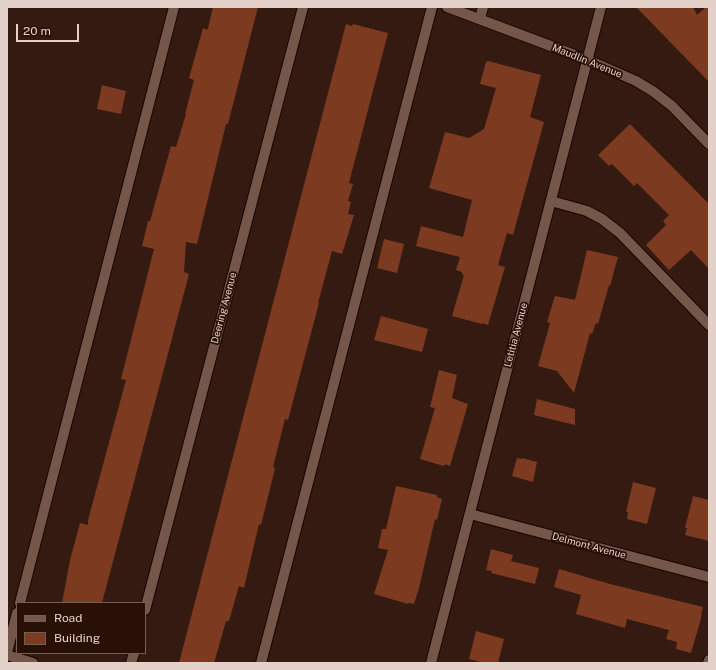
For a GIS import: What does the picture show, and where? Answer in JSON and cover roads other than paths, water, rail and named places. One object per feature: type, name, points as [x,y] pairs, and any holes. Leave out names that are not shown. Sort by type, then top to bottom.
[{"type":"street","points":[[20,602],[174,7]]},
{"type":"street","name":"Deering Avenue","points":[[146,606],[303,7]]},
{"type":"street","points":[[260,663],[432,7]]},
{"type":"street","name":"Maudlin Avenue","points":[[447,7],[588,60],[636,81],[654,92],[672,106],[709,144]]},
{"type":"street","points":[[480,19],[482,7]]},
{"type":"street","name":"Letitia Avenue","points":[[431,663],[601,7]]},
{"type":"street","points":[[551,201],[587,211],[602,219],[620,233],[709,325]]},
{"type":"street","name":"Delmont Avenue","points":[[470,514],[709,577]]},
{"type":"street","points":[[7,652],[16,618]]},
{"type":"street","points":[[7,656],[33,663]]}]
